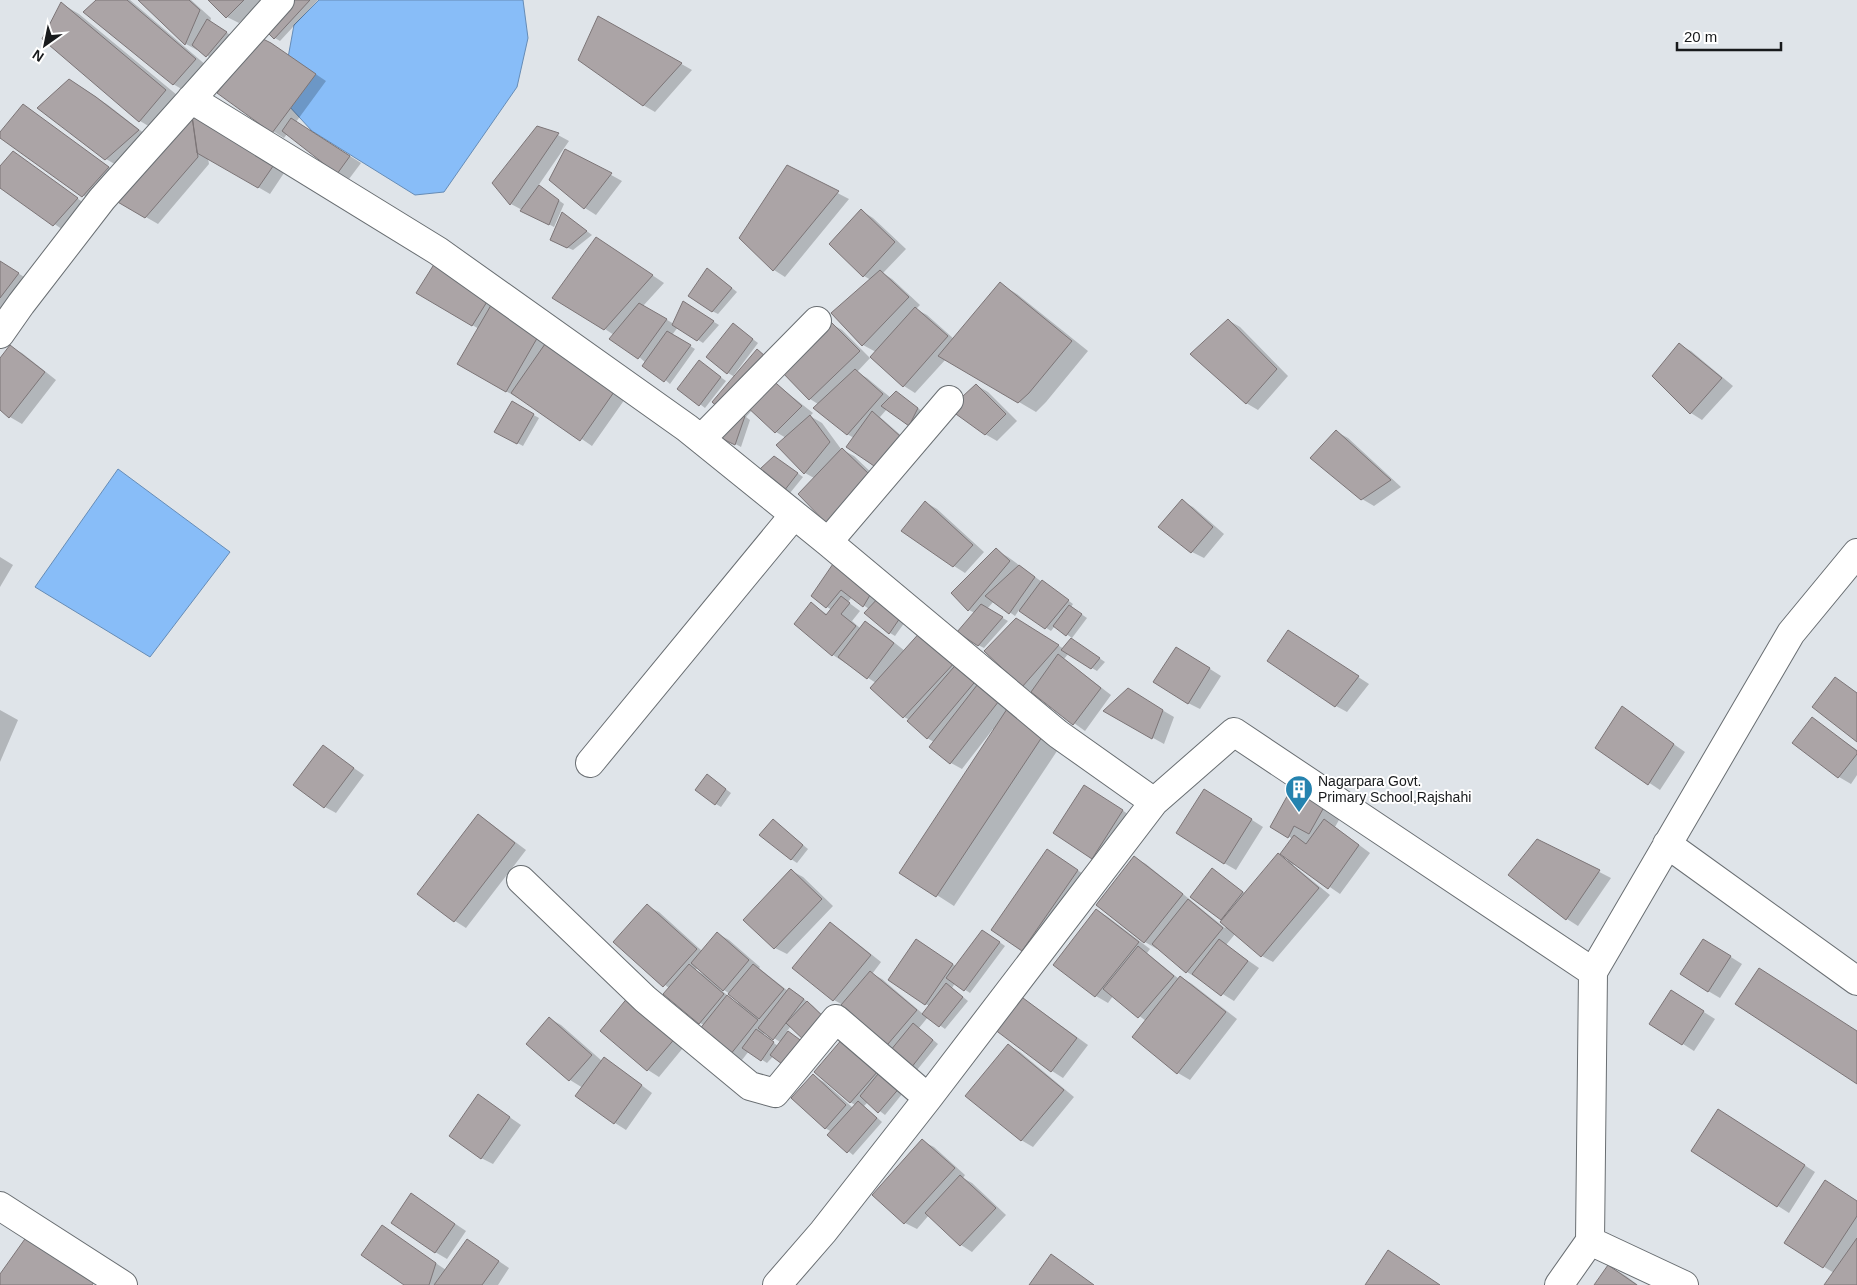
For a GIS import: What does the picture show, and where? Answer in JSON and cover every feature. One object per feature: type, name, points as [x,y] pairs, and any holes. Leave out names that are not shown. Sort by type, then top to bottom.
[{"type":"street","points":[[0,334],[44,272],[102,199],[280,0]]},
{"type":"street","points":[[191,99],[438,251],[701,439],[1058,734],[1154,802]]},
{"type":"street","points":[[701,439],[817,321]]},
{"type":"street","points":[[828,542],[949,400]]},
{"type":"street","points":[[590,763],[794,515]]},
{"type":"street","points":[[1559,1285],[1590,1241],[1593,972],[1791,633],[1857,553]]},
{"type":"street","points":[[777,1285],[823,1232],[928,1098],[1154,802],[1234,732],[1593,972]]},
{"type":"street","points":[[1667,844],[1857,981]]},
{"type":"street","points":[[521,880],[645,999],[750,1086],[775,1093],[836,1019],[928,1098]]},
{"type":"street","points":[[0,1206],[124,1285]]},
{"type":"street","points":[[1590,1241],[1684,1285]]},
{"type":"water","points":[[319,0],[523,0],[528,38],[517,87],[444,192],[415,195],[312,131],[288,105],[283,85],[294,25]]},
{"type":"water","points":[[118,469],[230,552],[150,657],[35,587]]},
{"type":"building","points":[[96,0],[127,0],[196,59],[173,85],[83,12]]},
{"type":"building","points":[[138,0],[189,0],[200,10],[185,45]]},
{"type":"building","points":[[208,0],[244,0],[226,18]]},
{"type":"building","points":[[289,0],[310,0],[274,39],[263,28]]},
{"type":"building","points":[[61,2],[166,90],[139,122],[42,39]]},
{"type":"building","points":[[598,16],[682,63],[643,106],[578,60]]},
{"type":"building","points":[[207,19],[227,32],[206,57],[192,45]]},
{"type":"building","points":[[259,37],[271,43],[316,74],[272,133],[217,93]]},
{"type":"building","points":[[69,79],[139,130],[105,160],[37,108]]},
{"type":"building","points":[[23,104],[109,167],[82,197],[0,138],[0,132]]},
{"type":"building","points":[[192,116],[198,157],[145,218],[116,201]]},
{"type":"building","points":[[192,116],[278,159],[258,188],[197,153]]},
{"type":"building","points":[[291,118],[350,156],[337,174],[282,131]]},
{"type":"building","points":[[537,126],[559,133],[510,205],[492,183]]},
{"type":"building","points":[[565,149],[612,173],[584,209],[549,180]]},
{"type":"building","points":[[13,151],[78,198],[53,226],[0,188],[0,166]]},
{"type":"building","points":[[787,165],[839,191],[773,271],[739,238]]},
{"type":"building","points":[[539,185],[559,200],[549,225],[520,211]]},
{"type":"building","points":[[861,209],[895,242],[863,277],[829,244]]},
{"type":"building","points":[[562,212],[587,231],[567,248],[550,240]]},
{"type":"building","points":[[596,237],[653,275],[604,330],[552,298]]},
{"type":"building","points":[[438,258],[493,292],[472,326],[416,293]]},
{"type":"building","points":[[0,261],[19,273],[0,298]]},
{"type":"building","points":[[707,268],[732,288],[712,312],[688,296]]},
{"type":"building","points":[[880,270],[909,297],[862,346],[831,313]]},
{"type":"building","points":[[1000,282],[1072,341],[1029,393],[1018,403],[938,356]]},
{"type":"building","points":[[494,300],[543,328],[506,392],[457,364]]},
{"type":"building","points":[[683,301],[714,321],[697,341],[672,325]]},
{"type":"building","points":[[639,303],[667,319],[638,359],[609,339]]},
{"type":"building","points":[[915,307],[948,336],[903,387],[870,357]]},
{"type":"building","points":[[1228,319],[1277,369],[1246,404],[1190,354]]},
{"type":"building","points":[[830,321],[860,351],[809,400],[780,370]]},
{"type":"building","points":[[733,323],[753,339],[727,374],[706,357]]},
{"type":"building","points":[[667,331],[691,345],[664,382],[642,366]]},
{"type":"building","points":[[1679,343],[1722,378],[1690,414],[1652,376]]},
{"type":"building","points":[[545,344],[614,392],[580,441],[511,393]]},
{"type":"building","points":[[10,345],[45,372],[9,418],[0,410],[0,358]]},
{"type":"building","points":[[757,349],[774,364],[729,417],[712,402]]},
{"type":"building","points":[[699,360],[721,377],[699,406],[677,389]]},
{"type":"building","points":[[855,369],[883,394],[847,435],[813,408]]},
{"type":"building","points":[[769,377],[802,406],[775,433],[744,404]]},
{"type":"building","points":[[976,384],[1006,414],[985,435],[949,409]]},
{"type":"building","points":[[896,391],[918,408],[909,426],[881,406]]},
{"type":"building","points":[[512,401],[534,414],[517,444],[494,432]]},
{"type":"building","points":[[872,411],[901,437],[877,468],[846,447]]},
{"type":"building","points":[[735,412],[745,416],[735,445],[717,436]]},
{"type":"building","points":[[810,415],[830,442],[804,474],[776,445]]},
{"type":"building","points":[[1336,430],[1391,480],[1361,500],[1310,458]]},
{"type":"building","points":[[842,448],[870,475],[828,525],[798,494]]},
{"type":"building","points":[[774,456],[798,473],[784,491],[760,469]]},
{"type":"building","points":[[1182,499],[1213,527],[1191,553],[1158,527]]},
{"type":"building","points":[[925,501],[973,545],[953,567],[901,531]]},
{"type":"building","points":[[996,548],[1010,561],[968,611],[951,593]]},
{"type":"building","points":[[835,561],[873,590],[863,607],[841,590],[826,608],[811,596]]},
{"type":"building","points":[[1019,565],[1035,577],[1009,614],[985,596]]},
{"type":"building","points":[[1042,580],[1069,600],[1045,629],[1019,611]]},
{"type":"building","points":[[881,595],[902,615],[889,634],[864,613]]},
{"type":"building","points":[[841,596],[850,603],[841,614],[856,626],[832,656],[794,624],[811,602],[826,615]]},
{"type":"building","points":[[981,604],[1003,617],[978,646],[957,632]]},
{"type":"building","points":[[1069,605],[1082,614],[1066,636],[1053,626]]},
{"type":"building","points":[[1016,618],[1059,645],[1022,687],[984,651]]},
{"type":"building","points":[[865,621],[894,643],[867,679],[838,657]]},
{"type":"building","points":[[923,629],[957,660],[903,718],[870,688]]},
{"type":"building","points":[[1288,630],[1359,676],[1335,707],[1267,661]]},
{"type":"building","points":[[1071,638],[1100,658],[1091,669],[1061,650]]},
{"type":"building","points":[[1176,647],[1210,668],[1188,704],[1153,682]]},
{"type":"building","points":[[1058,654],[1101,688],[1073,725],[1031,692]]},
{"type":"building","points":[[960,660],[979,677],[927,739],[907,721]]},
{"type":"building","points":[[1835,677],[1857,693],[1857,742],[1812,707]]},
{"type":"building","points":[[981,680],[1002,697],[950,764],[929,747]]},
{"type":"building","points":[[1128,688],[1163,710],[1152,739],[1103,711]]},
{"type":"building","points":[[1622,706],[1674,744],[1648,785],[1595,748]]},
{"type":"building","points":[[1007,709],[1044,734],[936,897],[899,873]]},
{"type":"building","points":[[1812,717],[1857,751],[1857,754],[1838,778],[1792,743]]},
{"type":"building","points":[[323,745],[354,768],[324,808],[293,785]]},
{"type":"building","points":[[707,774],[726,789],[715,805],[695,790]]},
{"type":"building","name":"Nagarpara Govt. Primary School,Rajshahi","points":[[1295,782],[1328,800],[1309,834],[1294,826],[1288,838],[1270,827]]},
{"type":"building","points":[[1084,785],[1123,810],[1092,859],[1053,833]]},
{"type":"building","points":[[1204,789],[1252,819],[1224,864],[1176,833]]},
{"type":"building","points":[[478,814],[515,843],[454,922],[417,894]]},
{"type":"building","points":[[773,819],[803,845],[791,860],[759,835]]},
{"type":"building","points":[[1324,819],[1359,845],[1328,889],[1280,854],[1294,835],[1306,844]]},
{"type":"building","points":[[1537,839],[1600,870],[1566,920],[1508,875]]},
{"type":"building","points":[[1047,849],[1078,870],[1022,951],[991,930]]},
{"type":"building","points":[[1278,853],[1319,888],[1261,957],[1220,922]]},
{"type":"building","points":[[1134,856],[1183,894],[1144,943],[1096,905]]},
{"type":"building","points":[[1212,868],[1243,892],[1221,920],[1190,897]]},
{"type":"building","points":[[791,869],[822,899],[774,949],[743,920]]},
{"type":"building","points":[[1188,899],[1223,928],[1186,973],[1152,944]]},
{"type":"building","points":[[647,904],[697,949],[663,987],[613,942]]},
{"type":"building","points":[[1096,909],[1139,942],[1095,997],[1053,965]]},
{"type":"building","points":[[830,922],[871,955],[833,1001],[792,968]]},
{"type":"building","points":[[982,930],[1000,942],[964,991],[946,978]]},
{"type":"building","points":[[717,932],[749,960],[723,991],[691,963]]},
{"type":"building","points":[[916,939],[953,964],[925,1005],[888,980]]},
{"type":"building","points":[[1219,939],[1248,961],[1221,996],[1192,974]]},
{"type":"building","points":[[1703,939],[1731,956],[1708,992],[1680,974]]},
{"type":"building","points":[[1138,946],[1174,976],[1138,1018],[1103,989]]},
{"type":"building","points":[[689,964],[724,994],[699,1024],[663,994]]},
{"type":"building","points":[[753,964],[784,989],[759,1019],[728,994]]},
{"type":"building","points":[[1759,968],[1857,1031],[1857,1084],[1735,1004]]},
{"type":"building","points":[[870,971],[917,1010],[882,1051],[835,1012]]},
{"type":"building","points":[[1180,976],[1226,1012],[1177,1074],[1132,1037]]},
{"type":"building","points":[[946,983],[963,997],[939,1027],[922,1014]]},
{"type":"building","points":[[789,988],[804,999],[773,1040],[758,1028]]},
{"type":"building","points":[[1671,990],[1704,1011],[1682,1045],[1649,1024]]},
{"type":"building","points":[[727,995],[758,1020],[726,1060],[695,1035]]},
{"type":"building","points":[[1019,995],[1077,1038],[1051,1072],[994,1029]]},
{"type":"building","points":[[629,996],[677,1036],[647,1071],[600,1031]]},
{"type":"building","points":[[807,1001],[828,1021],[807,1043],[786,1023]]},
{"type":"building","points":[[549,1017],[592,1055],[569,1081],[526,1044]]},
{"type":"building","points":[[913,1023],[933,1040],[907,1073],[886,1056]]},
{"type":"building","points":[[756,1029],[774,1042],[761,1061],[742,1048]]},
{"type":"building","points":[[788,1031],[807,1045],[790,1070],[770,1055]]},
{"type":"building","points":[[849,1031],[885,1063],[850,1103],[814,1072]]},
{"type":"building","points":[[1008,1044],[1064,1090],[1021,1141],[965,1096]]},
{"type":"building","points":[[604,1057],[642,1085],[614,1124],[575,1096]]},
{"type":"building","points":[[887,1063],[907,1079],[878,1113],[860,1096]]},
{"type":"building","points":[[813,1074],[846,1105],[825,1129],[791,1098]]},
{"type":"building","points":[[478,1094],[510,1117],[481,1159],[449,1136]]},
{"type":"building","points":[[858,1101],[877,1118],[847,1153],[827,1135]]},
{"type":"building","points":[[1718,1109],[1805,1165],[1777,1207],[1691,1151]]},
{"type":"building","points":[[922,1139],[955,1168],[904,1224],[872,1195]]},
{"type":"building","points":[[960,1175],[996,1208],[960,1246],[925,1213]]},
{"type":"building","points":[[1825,1180],[1857,1201],[1857,1216],[1823,1268],[1784,1243]]},
{"type":"building","points":[[411,1193],[455,1224],[435,1253],[391,1223]]},
{"type":"building","points":[[382,1225],[436,1263],[429,1285],[404,1285],[361,1255]]},
{"type":"building","points":[[32,1229],[99,1275],[92,1285],[0,1285],[0,1274]]},
{"type":"building","points":[[1857,1238],[1857,1285],[1824,1285]]},
{"type":"building","points":[[467,1239],[499,1261],[482,1285],[434,1285]]},
{"type":"building","points":[[1388,1250],[1440,1285],[1365,1285]]},
{"type":"building","points":[[1051,1254],[1094,1285],[1029,1285]]},
{"type":"building","points":[[1608,1265],[1637,1285],[1594,1285]]},
{"type":"place","name":"Nagarpara Govt. Primary School,Rajshahi","points":[[1299,813]]}]
